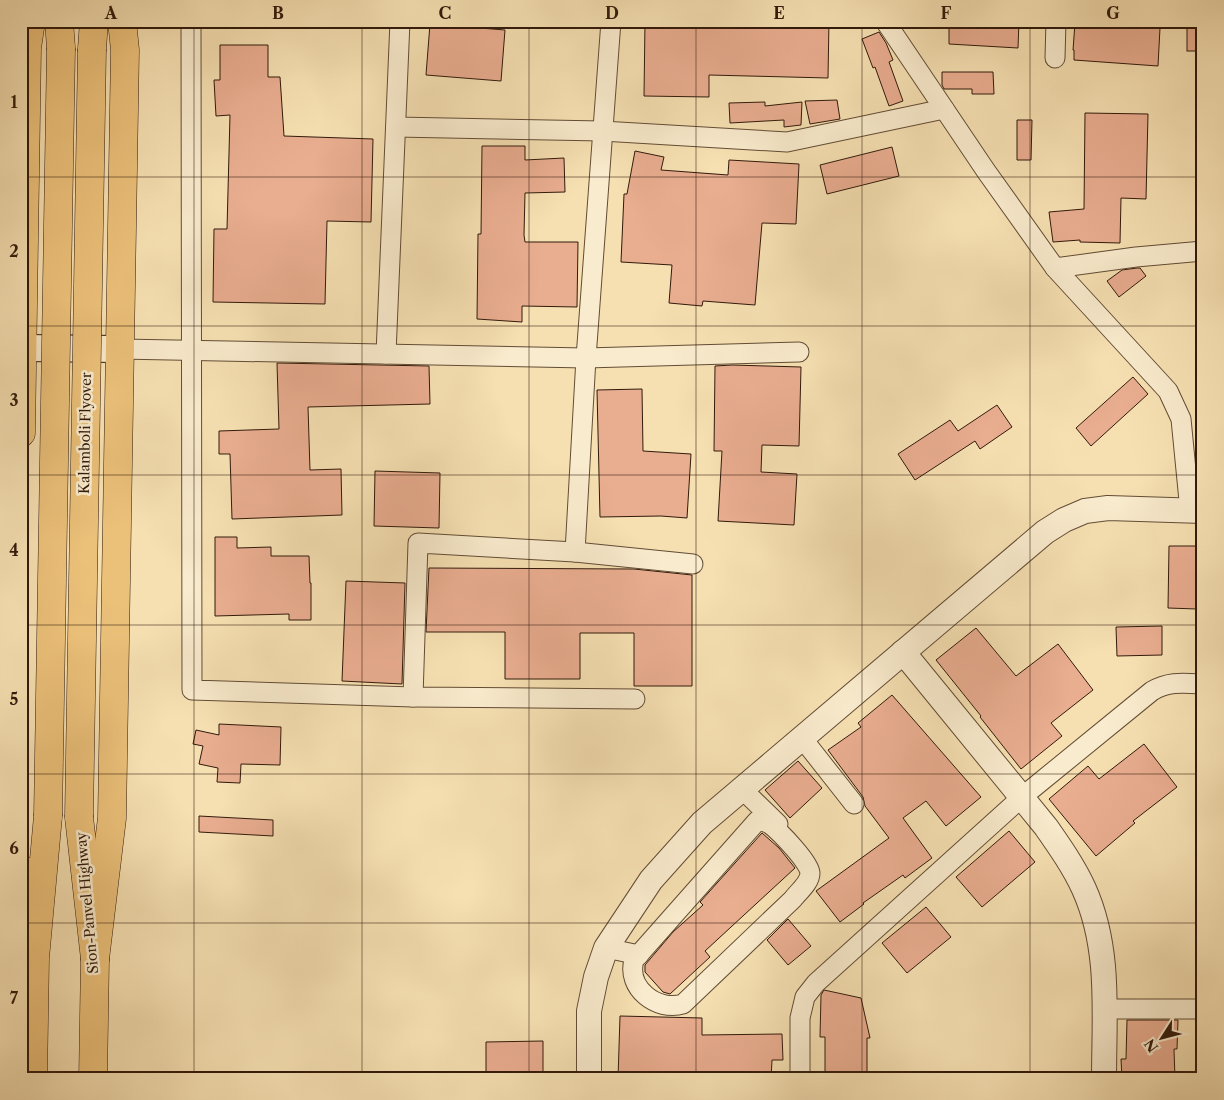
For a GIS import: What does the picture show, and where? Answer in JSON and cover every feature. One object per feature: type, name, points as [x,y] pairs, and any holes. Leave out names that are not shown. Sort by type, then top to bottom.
[{"type":"highway","points":[[21,434],[27,57],[30,21]]},
{"type":"highway","points":[[33,1079],[35,958],[48,816],[61,48],[59,21]]},
{"type":"highway","name":"Kalamboli Flyover","points":[[79,817],[94,21]]},
{"type":"highway","points":[[95,959],[112,818],[125,50],[122,21]]},
{"type":"highway","name":"Sion-Panvel Highway","points":[[79,817],[95,959],[94,1079]]},
{"type":"highway","points":[[21,869],[35,958]]},
{"type":"main road","points":[[22,348],[120,348]]},
{"type":"street","points":[[191,21],[192,690],[413,697],[636,699]]},
{"type":"street","points":[[386,354],[400,21]]},
{"type":"street","points":[[575,552],[586,358],[611,21]]},
{"type":"street","points":[[589,1079],[589,1010],[596,977],[606,948],[651,880],[702,823],[1045,532],[1064,520],[1085,511],[1108,508],[1196,511],[1181,419],[1168,391],[1055,268],[885,21]]},
{"type":"street","points":[[1055,58],[1056,21]]},
{"type":"street","points":[[396,127],[602,131],[787,142],[944,109]]},
{"type":"street","points":[[1055,268],[1136,257],[1203,252]]},
{"type":"street","points":[[120,348],[586,358],[798,352]]},
{"type":"street","points":[[413,697],[418,543],[575,552],[693,564]]},
{"type":"street","points":[[903,652],[1046,827],[1067,857],[1084,889],[1094,919],[1102,953],[1104,1079]]},
{"type":"street","points":[[800,1079],[800,1018],[805,997],[816,983],[1022,797],[1152,691],[1162,685],[1175,683],[1203,684]]},
{"type":"street","points":[[802,738],[854,804]]},
{"type":"street","points":[[742,789],[788,834]]},
{"type":"street","points":[[764,820],[772,825],[808,864],[810,874],[808,881],[793,899],[682,1004],[675,1006],[662,1005],[648,999],[639,989],[632,974],[634,960],[639,955],[757,821],[764,820]]},
{"type":"street","points":[[606,948],[639,955]]},
{"type":"street","points":[[1104,1009],[1203,1008]]},
{"type":"building","points":[[645,21],[829,21],[828,78],[709,75],[709,97],[644,96]]},
{"type":"building","points":[[949,21],[1019,21],[1018,48],[949,44]]},
{"type":"building","points":[[1187,21],[1203,21],[1203,51],[1187,51]]},
{"type":"building","points":[[1075,23],[1160,28],[1158,66],[1074,60]]},
{"type":"building","points":[[430,24],[505,30],[501,81],[426,75]]},
{"type":"building","points":[[879,32],[893,60],[889,62],[903,101],[889,106],[875,67],[873,68],[862,39]]},
{"type":"building","points":[[220,45],[268,45],[268,77],[280,77],[284,136],[373,139],[371,222],[327,221],[325,304],[213,302],[214,229],[227,229],[230,115],[216,116],[214,80],[220,80]]},
{"type":"building","points":[[942,72],[993,72],[994,94],[972,94],[972,89],[944,89],[942,85]]},
{"type":"building","points":[[837,100],[840,119],[810,124],[805,101]]},
{"type":"building","points":[[765,102],[765,106],[802,102],[801,125],[784,127],[784,120],[730,123],[729,103]]},
{"type":"building","points":[[1085,113],[1148,114],[1146,199],[1121,198],[1120,243],[1080,242],[1080,240],[1053,242],[1049,212],[1084,209]]},
{"type":"building","points":[[1017,120],[1032,120],[1031,160],[1017,160]]},
{"type":"building","points":[[482,146],[525,146],[525,160],[564,158],[565,192],[525,193],[524,235],[525,242],[578,242],[577,307],[522,306],[522,322],[477,319],[478,234],[481,234]]},
{"type":"building","points":[[892,147],[899,176],[827,194],[820,165]]},
{"type":"building","points":[[635,151],[664,157],[661,170],[728,175],[729,160],[799,164],[796,224],[762,223],[755,305],[703,301],[702,306],[669,303],[672,265],[621,262],[624,194],[627,194]]},
{"type":"building","points":[[1140,268],[1146,276],[1119,297],[1107,281],[1122,270]]},
{"type":"building","points":[[277,363],[429,366],[430,404],[308,407],[310,470],[341,469],[342,515],[232,519],[230,454],[219,454],[219,431],[279,429]]},
{"type":"building","points":[[715,366],[801,367],[799,446],[762,445],[761,472],[797,474],[794,525],[718,521],[722,451],[714,451]]},
{"type":"building","points":[[1133,377],[1148,394],[1091,446],[1076,428]]},
{"type":"building","points":[[642,389],[643,451],[691,454],[687,518],[661,516],[600,517],[597,390]]},
{"type":"building","points":[[997,405],[1012,427],[980,449],[975,441],[915,480],[898,454],[950,420],[958,431]]},
{"type":"building","points":[[375,471],[440,473],[439,528],[374,526]]},
{"type":"building","points":[[215,537],[237,537],[237,548],[271,547],[271,556],[309,556],[311,620],[289,620],[289,614],[215,616]]},
{"type":"building","points":[[1169,546],[1198,546],[1197,609],[1168,608]]},
{"type":"building","points":[[429,568],[634,569],[692,575],[692,686],[634,686],[634,633],[580,633],[580,679],[505,679],[505,632],[426,632]]},
{"type":"building","points":[[346,581],[405,583],[402,684],[342,681]]},
{"type":"building","points":[[1162,626],[1162,655],[1117,656],[1116,627]]},
{"type":"building","points":[[976,628],[1016,676],[1058,644],[1093,690],[1051,723],[1062,736],[1021,769],[936,660]]},
{"type":"building","points":[[892,695],[981,797],[946,826],[926,801],[903,818],[932,858],[905,878],[903,875],[840,922],[816,891],[889,838],[865,806],[863,797],[828,750],[861,727],[858,723]]},
{"type":"building","points":[[219,724],[281,727],[280,765],[241,764],[240,783],[217,782],[218,768],[199,764],[203,746],[193,744],[196,730],[219,735]]},
{"type":"building","points":[[1144,744],[1177,787],[1133,821],[1135,823],[1096,856],[1049,799],[1088,766],[1099,779]]},
{"type":"building","points":[[798,761],[822,788],[790,818],[765,790]]},
{"type":"building","points":[[199,816],[273,820],[273,836],[199,832]]},
{"type":"building","points":[[1009,831],[1035,862],[982,907],[956,877]]},
{"type":"building","points":[[762,833],[779,848],[795,868],[705,951],[710,957],[670,994],[663,992],[645,972],[645,965],[673,932],[703,905],[700,902]]},
{"type":"building","points":[[926,907],[951,937],[907,973],[882,943]]},
{"type":"building","points":[[788,919],[811,946],[788,965],[767,940]]},
{"type":"building","points":[[824,990],[861,998],[870,1038],[867,1038],[867,1079],[825,1079],[825,1037],[820,1037],[821,995]]},
{"type":"building","points":[[620,1016],[702,1018],[702,1035],[782,1034],[783,1060],[772,1060],[771,1079],[618,1079]]},
{"type":"building","points":[[1127,1020],[1178,1020],[1177,1049],[1174,1049],[1175,1079],[1122,1079],[1121,1059],[1126,1059]]},
{"type":"building","points":[[543,1041],[543,1078],[486,1078],[486,1042]]}]
